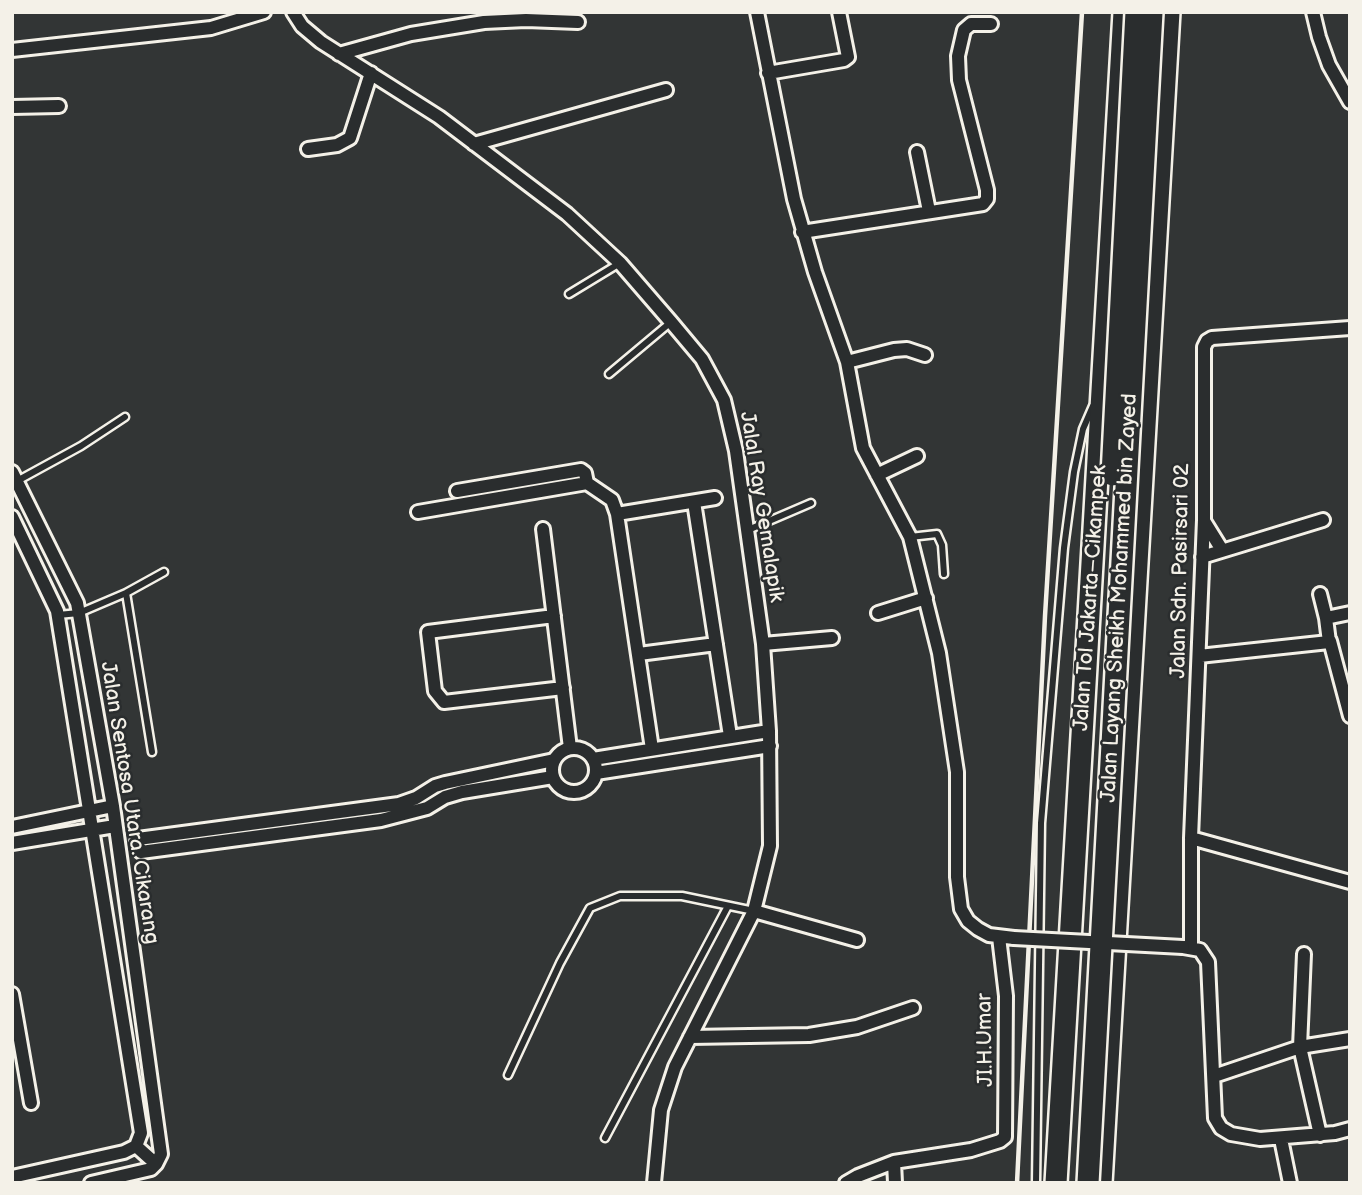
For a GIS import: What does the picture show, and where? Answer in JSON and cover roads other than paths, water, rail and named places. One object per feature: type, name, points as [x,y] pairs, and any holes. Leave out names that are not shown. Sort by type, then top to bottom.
[{"type":"highway","name":"Jalan Tol Jakarta–Cikampek","points":[[1056,1183],[1124,12]]},
{"type":"highway","name":"Jalan Layang Sheikh Mohammed bin Zayed","points":[[1074,1183],[1136,12]]},
{"type":"highway","name":"Jalan Layang Sheikh Mohammed bin Zayed","points":[[1088,1183],[1152,12]]},
{"type":"highway","name":"Jalan Tol Jakarta–Cikampek","points":[[1101,1183],[1169,12]]},
{"type":"street","points":[[12,50],[211,28],[264,12]]},
{"type":"street","name":"Jalal Ray Gemalapik","points":[[293,12],[302,26],[339,54],[439,117],[567,214],[620,263],[671,322],[702,359],[724,400],[736,451],[763,643],[769,731],[770,846],[754,911],[675,1067],[661,1110],[654,1183]]},
{"type":"street","points":[[757,12],[802,232],[847,362],[863,448],[910,537],[926,598],[948,701],[957,772],[959,901],[968,921],[978,929],[1014,939],[1187,947],[1200,950],[1208,962],[1215,1118],[1221,1128],[1231,1135],[1242,1137],[1282,1139],[1350,1129]]},
{"type":"street","points":[[768,73],[844,60],[848,57],[839,12]]},
{"type":"street","points":[[1313,12],[1318,37],[1329,65],[1350,102]]},
{"type":"street","points":[[339,54],[411,34],[491,17],[578,22]]},
{"type":"street","points":[[802,232],[929,211],[978,207],[987,199],[959,80],[958,56],[964,30],[971,24],[991,24]]},
{"type":"street","points":[[308,149],[337,145],[350,138],[371,73]]},
{"type":"street","points":[[474,144],[666,90]]},
{"type":"street","points":[[12,107],[59,106]]},
{"type":"street","points":[[918,152],[929,211]]},
{"type":"street","name":"Jalan Sdn. Pasirsari 02","points":[[1187,947],[1199,656],[1206,342],[1212,338],[1350,328]]},
{"type":"street","points":[[847,362],[907,349],[925,355]]},
{"type":"street","points":[[877,475],[917,456]]},
{"type":"street","points":[[457,491],[581,470],[585,473],[587,483]]},
{"type":"street","name":"Jalan Sentosa Utara. Cikarang","points":[[15,477],[79,612],[113,806],[159,1159]]},
{"type":"street","points":[[418,512],[587,483],[612,500],[617,514],[652,749]]},
{"type":"street","points":[[617,514],[715,498]]},
{"type":"street","points":[[694,502],[730,736]]},
{"type":"street","name":"Jalan Sentosa Utara. Cikarang","points":[[12,517],[53,598],[58,615],[141,1133],[130,1149]]},
{"type":"street","points":[[1203,520],[1222,550]]},
{"type":"street","points":[[1202,557],[1323,520]]},
{"type":"street","points":[[543,529],[570,748]]},
{"type":"street","points":[[1320,594],[1350,716]]},
{"type":"street","points":[[878,613],[926,598]]},
{"type":"street","points":[[1326,618],[1350,612]]},
{"type":"street","points":[[554,616],[429,631],[432,668],[435,691],[444,702],[563,688]]},
{"type":"street","points":[[763,643],[832,638]]},
{"type":"street","points":[[1199,656],[1330,641]]},
{"type":"street","points":[[639,654],[716,644]]},
{"type":"street","points":[[593,759],[769,731]]},
{"type":"street","points":[[596,773],[769,746]]},
{"type":"street","points":[[570,748],[586,751],[593,759],[596,773],[590,785],[579,791],[561,788],[553,777],[554,760],[558,754],[570,748]]},
{"type":"street","points":[[553,777],[462,792],[427,808],[381,820],[141,852],[138,849],[138,839],[399,804],[416,798],[435,786],[554,760]]},
{"type":"street","points":[[435,786],[441,800]]},
{"type":"street","points":[[12,827],[88,809],[113,806]]},
{"type":"street","points":[[12,843],[115,826]]},
{"type":"street","points":[[1191,838],[1350,882]]},
{"type":"street","points":[[754,911],[857,940]]},
{"type":"street","name":"JI.H.Umar","points":[[894,1162],[971,1150],[1005,1137],[1006,996],[999,937]]},
{"type":"street","points":[[1304,954],[1300,1047],[1320,1135]]},
{"type":"street","points":[[12,994],[31,1103]]},
{"type":"street","points":[[690,1037],[809,1035],[857,1027],[913,1008]]},
{"type":"street","points":[[1214,1076],[1300,1047],[1350,1039]]},
{"type":"street","points":[[12,1072],[26,1069]]},
{"type":"street","points":[[1282,1139],[1290,1183]]},
{"type":"street","points":[[12,1177],[130,1149],[159,1159],[151,1169],[91,1183]]},
{"type":"street","points":[[846,1183],[894,1162],[895,1183]]},
{"type":"lane","points":[[569,294],[620,263]]},
{"type":"lane","points":[[609,374],[671,322]]},
{"type":"lane","points":[[1036,1183],[1042,809],[1064,548],[1074,472],[1083,429],[1091,408],[1103,393]]},
{"type":"lane","points":[[15,477],[81,446],[125,417]]},
{"type":"lane","points":[[748,530],[811,503]]},
{"type":"lane","points":[[910,537],[937,534],[942,545],[944,574]]},
{"type":"lane","points":[[58,615],[79,612],[126,593],[164,572]]},
{"type":"lane","points":[[126,593],[152,752]]},
{"type":"lane","points":[[509,1075],[560,964],[590,908],[620,896],[682,896],[754,911]]},
{"type":"lane","points":[[605,1138],[728,906]]},
{"type":"railway","points":[[1017,1183],[1045,616],[1082,12]]}]
